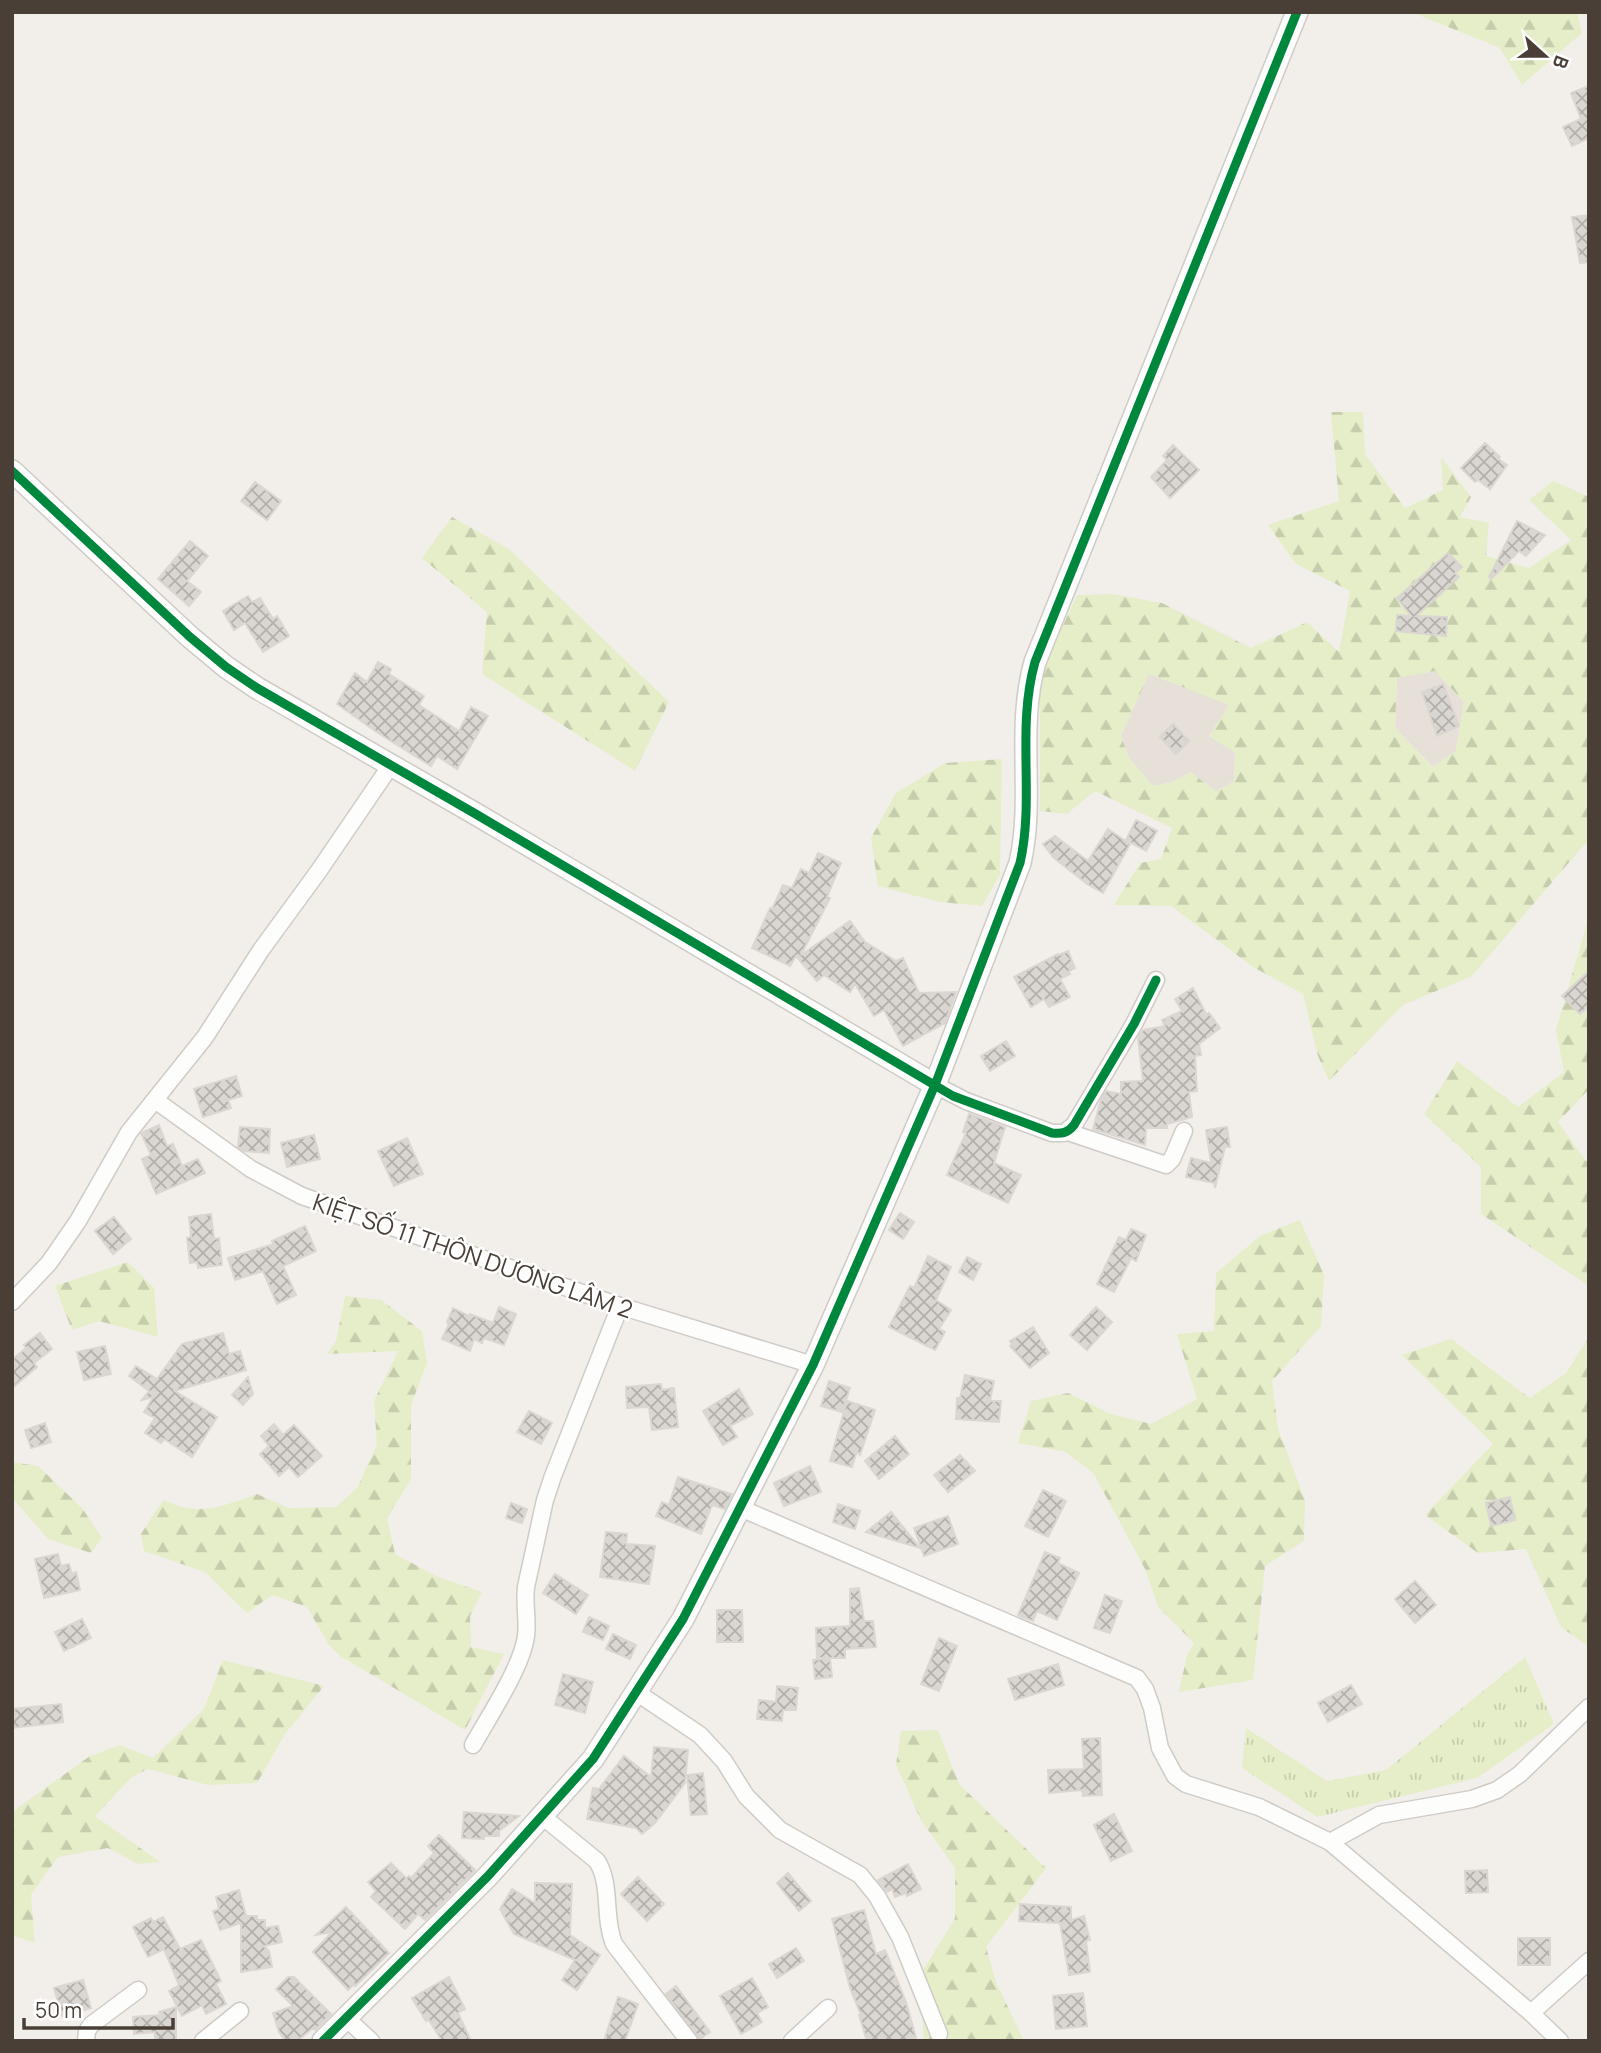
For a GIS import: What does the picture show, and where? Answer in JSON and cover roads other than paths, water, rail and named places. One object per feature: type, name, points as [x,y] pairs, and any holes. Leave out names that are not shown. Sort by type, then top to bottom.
[{"type":"street","points":[[323,2041],[488,1876],[593,1759],[683,1619],[813,1365],[935,1085],[1020,863],[1026,840],[1026,705],[1035,662],[1297,12]]},
{"type":"street","points":[[12,471],[190,637],[257,688],[966,1101],[1047,1131],[1061,1134],[1068,1132],[1134,1024],[1156,980]]},
{"type":"street","points":[[12,1302],[50,1263],[78,1221],[129,1132],[205,1037],[261,950],[391,765]]},
{"type":"street","name":"KIỆT SỐ 11 THÔN DƯƠNG LÂM 2","points":[[155,1100],[251,1169],[302,1196],[620,1306],[813,1365]]},
{"type":"street","points":[[1068,1132],[1166,1165],[1172,1159],[1184,1131]]},
{"type":"street","points":[[473,1745],[522,1652],[527,1627],[524,1601],[526,1587],[545,1500],[620,1306]]},
{"type":"street","points":[[740,1508],[1137,1678],[1145,1689],[1152,1708],[1160,1748],[1175,1776],[1186,1784],[1259,1807],[1330,1842],[1531,2012],[1560,2041]]},
{"type":"street","points":[[636,1692],[700,1735],[724,1761],[746,1796],[780,1830],[860,1875],[877,1896],[900,1937],[939,2034]]},
{"type":"street","points":[[1330,1842],[1379,1815],[1472,1798],[1497,1790],[1520,1774],[1589,1707]]},
{"type":"street","points":[[542,1816],[597,1861],[603,1870],[608,1925],[614,1944],[689,2041]]},
{"type":"street","points":[[1531,2012],[1589,1961]]},
{"type":"street","points":[[86,2041],[91,2025],[138,1990]]},
{"type":"street","points":[[792,2041],[828,2008]]},
{"type":"street","points":[[203,2041],[240,2011]]},
{"type":"street","points":[[346,2018],[371,2041]]}]
